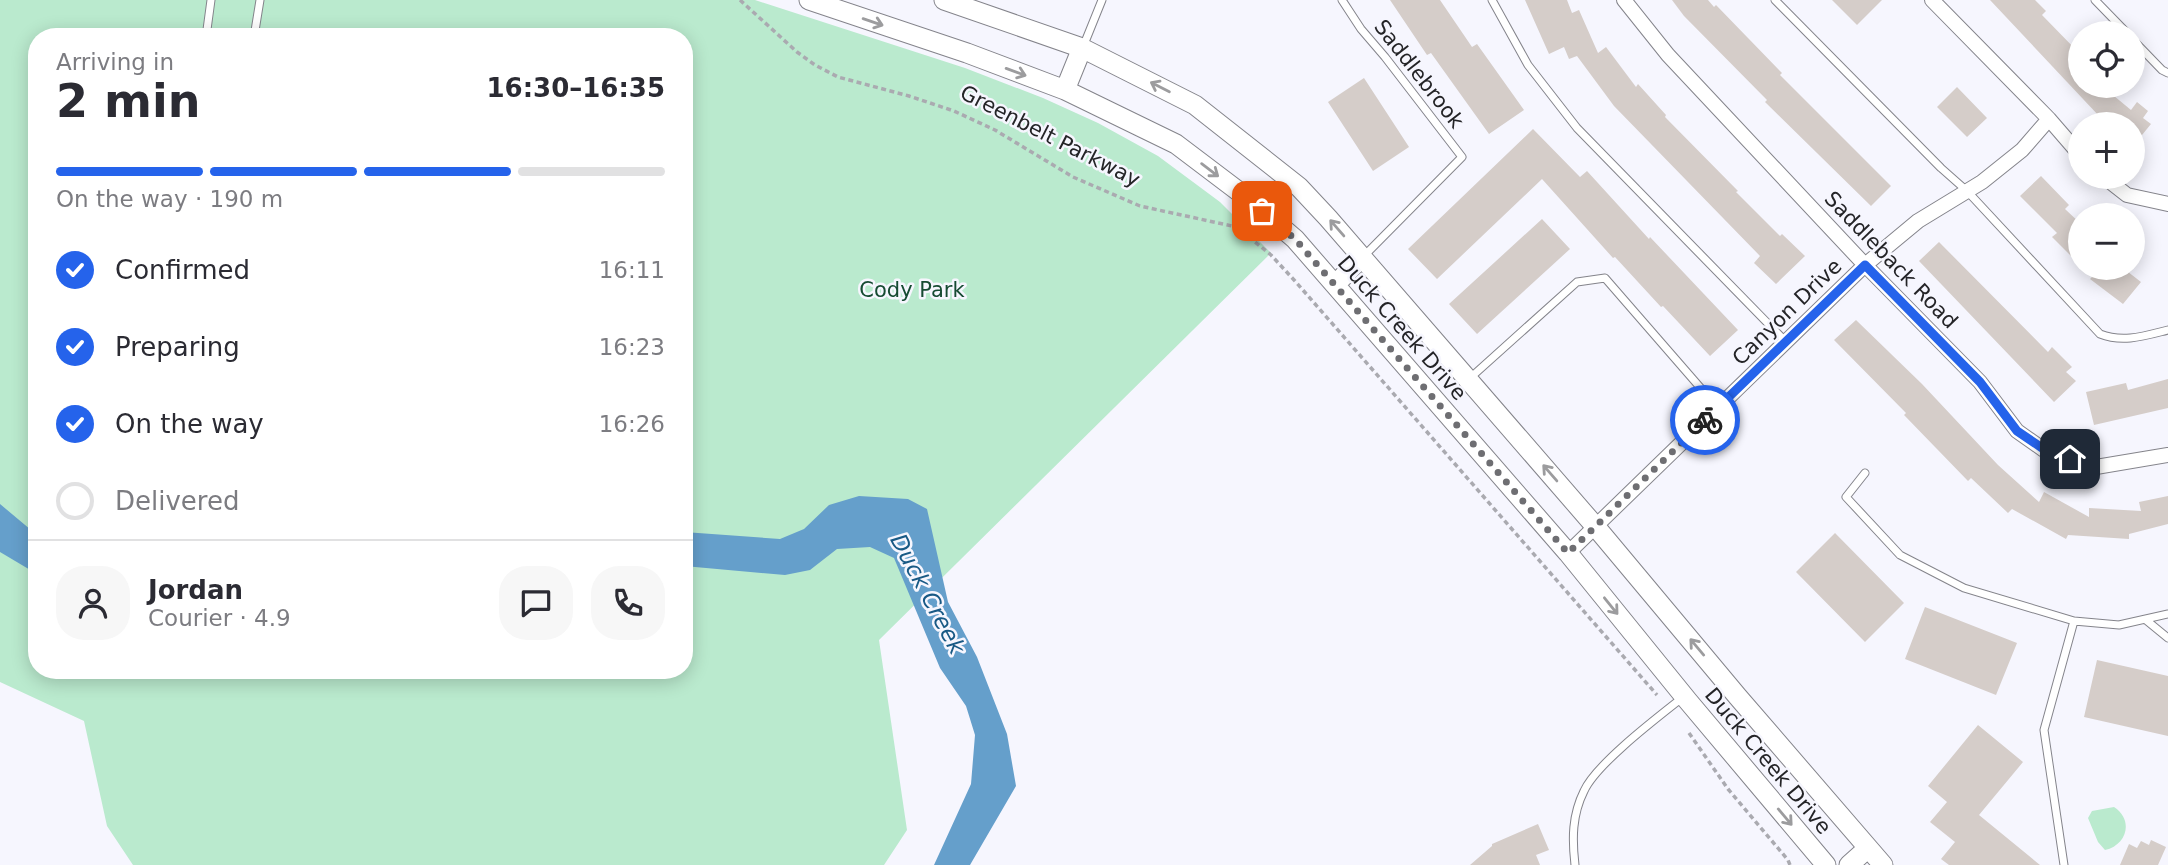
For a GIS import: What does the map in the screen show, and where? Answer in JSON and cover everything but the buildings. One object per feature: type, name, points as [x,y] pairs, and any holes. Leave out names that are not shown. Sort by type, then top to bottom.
[{"type":"main road","name":"Duck Creek Drive","points":[[809,0],[967,53],[1065,90],[1176,144],[1246,197],[1295,239],[1568,553],[1676,702],[1826,865]]},
{"type":"main road","name":"Duck Creek Drive","points":[[944,0],[1082,48],[1195,105],[1299,187],[1469,379],[1883,865]]},
{"type":"main road","points":[[1065,90],[1082,48]]},
{"type":"main road","points":[[1335,285],[1362,257]]},
{"type":"main road","points":[[1849,865],[1868,848]]},
{"type":"street","name":"Saddleback Road","points":[[1625,0],[1668,55],[1865,265],[1980,382],[2017,431],[2045,450],[2096,467],[2168,455]]},
{"type":"street","points":[[1932,0],[2068,141]]},
{"type":"street","name":"Canyon Drive","points":[[1568,553],[1865,265],[1918,221],[1967,191],[2022,150],[2049,119]]},
{"type":"street","points":[[2119,189],[2127,195],[2168,204]]},
{"type":"lane","points":[[207,28],[211,0]]},
{"type":"lane","points":[[255,28],[260,0]]},
{"type":"lane","points":[[1082,48],[1102,0]]},
{"type":"lane","name":"Saddlebrook","points":[[1342,0],[1361,29],[1462,157],[1362,257]]},
{"type":"lane","points":[[1492,0],[1528,65],[1577,128],[1786,342]]},
{"type":"lane","points":[[1775,0],[1967,191],[2100,334],[2113,339],[2130,340],[2168,330]]},
{"type":"lane","points":[[2095,0],[2115,21]]},
{"type":"lane","points":[[2145,52],[2168,73]]},
{"type":"lane","points":[[1469,379],[1577,282],[1605,278],[1718,408]]},
{"type":"lane","points":[[1865,473],[1846,496],[1900,555],[1964,588],[2074,621],[2119,625],[2168,614]]},
{"type":"lane","points":[[2146,620],[2168,638]]},
{"type":"lane","points":[[2064,865],[2045,730],[2074,621]]},
{"type":"lane","points":[[1575,865],[1572,840],[1575,813],[1585,788],[1610,758],[1676,702]]},
{"type":"path","name":"Greenbelt Parkway","points":[[740,0],[797,52],[838,77],[954,111],[995,130],[1073,177],[1115,197],[1167,213],[1223,223],[1244,233],[1271,255],[1676,702],[1728,789],[1790,865]]},
{"type":"green space","name":"Cody Park","points":[[0,0],[755,0],[965,68],[1098,123],[1158,156],[1220,202],[1271,253],[879,640],[907,830],[884,865],[133,865],[107,826],[84,721],[0,682]]},
{"type":"green space","points":[[2114,807],[2124,818],[2125,832],[2118,843],[2105,850],[2098,842],[2088,818],[2092,811]]},
{"type":"water","name":"Duck Creek","points":[[859,496],[908,499],[927,509],[948,602],[977,657],[1007,734],[1016,786],[970,865],[934,865],[971,784],[975,735],[966,706],[940,668],[894,558],[870,547],[837,549],[810,570],[785,575],[693,567],[693,533],[780,539],[804,529],[829,505]]},
{"type":"water","points":[[0,504],[28,527],[28,569],[0,552]]},
{"type":"way so far","points":[[1262,211],[1295,239],[1568,553],[1705,420]]},
{"type":"route","points":[[1705,420],[1865,265],[1980,382],[2017,431],[2045,450],[2070,459]]}]
